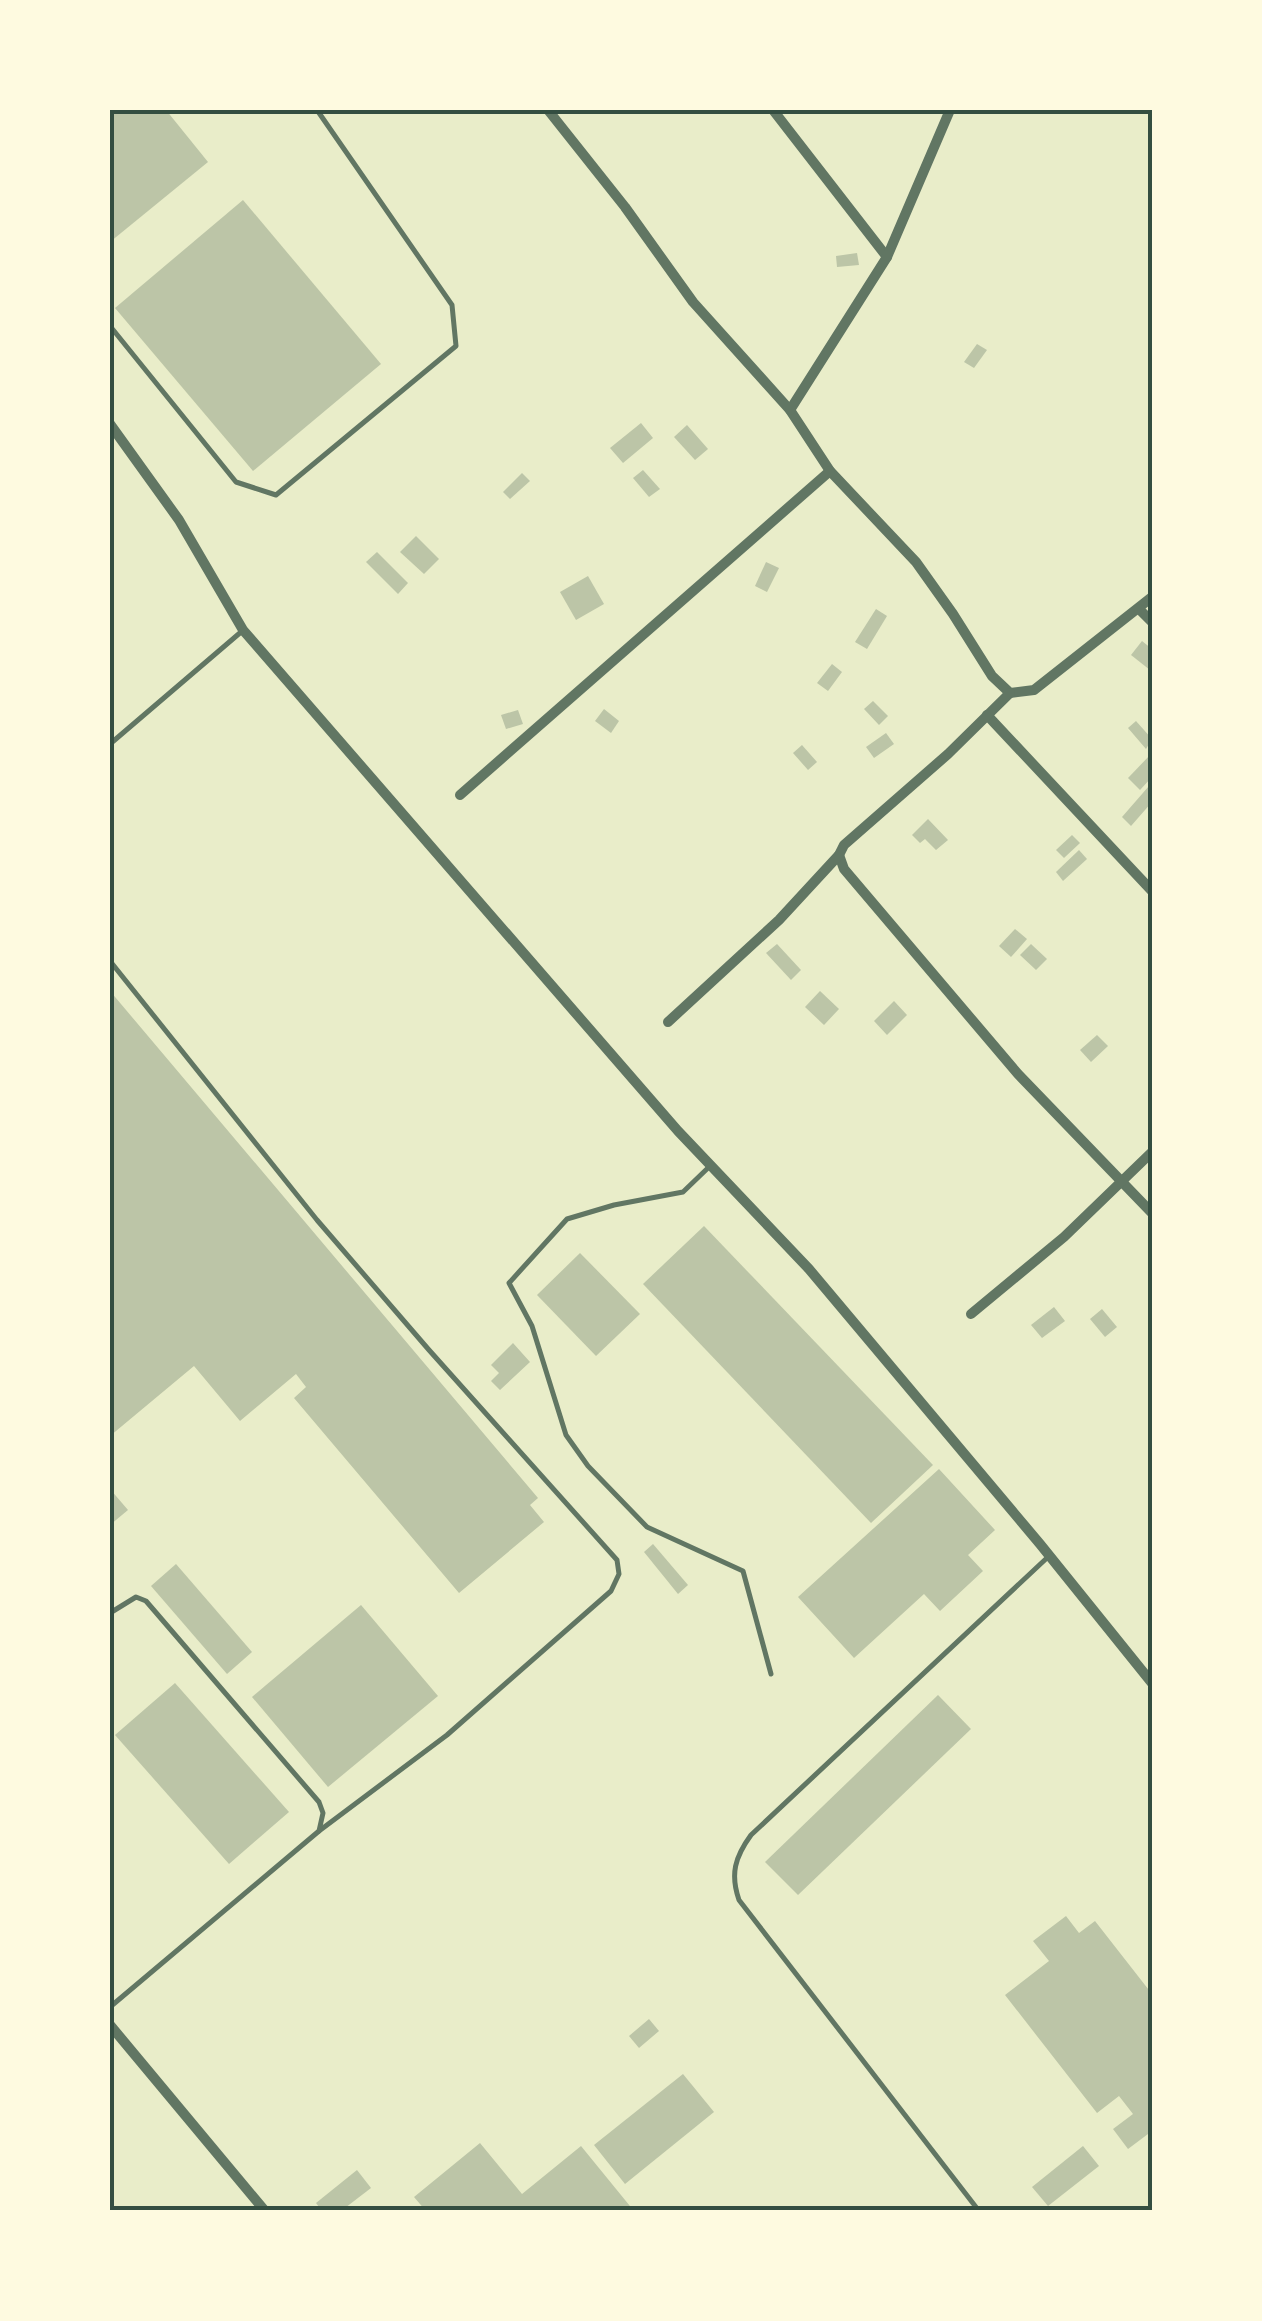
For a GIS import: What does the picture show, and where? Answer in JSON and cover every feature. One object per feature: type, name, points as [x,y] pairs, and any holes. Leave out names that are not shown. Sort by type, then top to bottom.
[{"type":"street","points":[[548,110],[693,302],[790,410],[830,471],[916,562],[992,676],[1010,693]]},
{"type":"street","points":[[773,110],[887,257]]},
{"type":"street","points":[[790,410],[887,257],[950,110]]},
{"type":"street","points":[[110,424],[179,520],[244,630],[710,1166],[809,1269],[1152,1683]]},
{"type":"street","points":[[460,795],[830,471]]},
{"type":"street","points":[[668,1022],[779,920],[844,845],[1010,693],[1034,690],[1152,597]]},
{"type":"street","points":[[1139,609],[1152,622]]},
{"type":"street","points":[[987,715],[1152,891]]},
{"type":"street","points":[[839,855],[844,869],[1018,1074],[1152,1214]]},
{"type":"street","points":[[971,1314],[1123,1184],[1152,1152]]},
{"type":"street","points":[[110,2026],[265,2211]]},
{"type":"lane","points":[[110,326],[236,482],[276,495],[456,346],[452,305],[317,110]]},
{"type":"lane","points":[[110,744],[244,630]]},
{"type":"lane","points":[[110,962],[317,1220],[618,1560],[619,1574],[611,1591],[447,1735],[319,1831],[110,2007]]},
{"type":"lane","points":[[710,1166],[683,1192],[614,1205],[567,1220],[509,1283],[532,1326],[566,1435],[588,1466],[647,1527],[742,1571],[771,1674]]},
{"type":"lane","points":[[980,2211],[739,1900],[734,1866],[751,1834],[1050,1556]]},
{"type":"lane","points":[[110,1613],[136,1597],[146,1602],[319,1802],[323,1813],[319,1831]]},
{"type":"building","points":[[110,110],[166,110],[208,162],[110,242]]},
{"type":"building","points":[[243,200],[381,364],[253,471],[115,308]]},
{"type":"building","points":[[857,253],[859,265],[837,267],[836,256]]},
{"type":"building","points":[[977,344],[987,350],[974,368],[964,362]]},
{"type":"building","points":[[641,423],[653,438],[623,463],[610,448]]},
{"type":"building","points":[[687,425],[708,449],[695,460],[674,437]]},
{"type":"building","points":[[643,470],[660,489],[649,497],[633,478]]},
{"type":"building","points":[[522,473],[530,481],[510,499],[503,492]]},
{"type":"building","points":[[416,536],[439,559],[424,574],[400,552]]},
{"type":"building","points":[[377,552],[408,583],[398,594],[366,562]]},
{"type":"building","points":[[766,562],[779,568],[767,592],[755,586]]},
{"type":"building","points":[[588,576],[604,604],[576,620],[560,592]]},
{"type":"building","points":[[876,609],[887,616],[867,649],[855,642]]},
{"type":"building","points":[[1142,641],[1152,649],[1150,670],[1131,655]]},
{"type":"building","points":[[832,664],[842,672],[828,691],[817,683]]},
{"type":"building","points":[[873,701],[888,716],[879,725],[864,709]]},
{"type":"building","points":[[604,709],[619,721],[611,733],[595,721]]},
{"type":"building","points":[[518,710],[523,724],[506,729],[501,715]]},
{"type":"building","points":[[1136,721],[1152,739],[1146,749],[1128,728]]},
{"type":"building","points":[[886,733],[894,744],[874,758],[866,747]]},
{"type":"building","points":[[802,745],[817,762],[808,770],[793,753]]},
{"type":"building","points":[[1152,753],[1152,777],[1140,790],[1128,778]]},
{"type":"building","points":[[1149,786],[1152,802],[1131,826],[1122,817]]},
{"type":"building","points":[[928,819],[948,840],[936,850],[925,839],[920,843],[912,835]]},
{"type":"building","points":[[1072,835],[1080,843],[1064,858],[1056,850]]},
{"type":"building","points":[[1079,850],[1087,859],[1063,881],[1056,872]]},
{"type":"building","points":[[1015,929],[1027,939],[1011,957],[999,946]]},
{"type":"building","points":[[777,944],[801,970],[791,980],[766,953]]},
{"type":"building","points":[[1031,944],[1047,959],[1036,970],[1020,955]]},
{"type":"building","points":[[110,991],[538,1498],[530,1505],[544,1522],[459,1593],[294,1398],[306,1387],[296,1374],[240,1421],[194,1366],[110,1436]]},
{"type":"building","points":[[820,991],[839,1009],[824,1025],[805,1007]]},
{"type":"building","points":[[894,1001],[907,1015],[887,1035],[874,1021]]},
{"type":"building","points":[[1097,1035],[1108,1046],[1091,1062],[1080,1050]]},
{"type":"building","points":[[704,1226],[933,1465],[871,1523],[643,1284]]},
{"type":"building","points":[[580,1253],[640,1314],[596,1356],[537,1295]]},
{"type":"building","points":[[1054,1307],[1065,1321],[1042,1338],[1031,1325]]},
{"type":"building","points":[[1102,1309],[1117,1327],[1105,1337],[1090,1319]]},
{"type":"building","points":[[513,1343],[530,1362],[500,1390],[491,1381],[499,1373],[491,1365]]},
{"type":"building","points":[[939,1469],[995,1530],[968,1555],[983,1571],[940,1611],[924,1594],[854,1658],[798,1597]]},
{"type":"building","points":[[110,1489],[128,1510],[110,1525]]},
{"type":"building","points":[[653,1544],[688,1585],[678,1594],[644,1552]]},
{"type":"building","points":[[176,1564],[252,1652],[227,1674],[151,1586]]},
{"type":"building","points":[[361,1605],[438,1696],[328,1787],[252,1697]]},
{"type":"building","points":[[175,1683],[289,1812],[229,1864],[115,1735]]},
{"type":"building","points":[[938,1695],[971,1729],[798,1895],[765,1862]]},
{"type":"building","points":[[1066,1916],[1079,1933],[1095,1921],[1152,1994],[1152,2131],[1128,2149],[1113,2129],[1133,2114],[1119,2096],[1097,2113],[1005,1995],[1049,1961],[1033,1941]]},
{"type":"building","points":[[649,2019],[659,2031],[639,2048],[629,2036]]},
{"type":"building","points":[[683,2074],[714,2112],[625,2184],[594,2145]]},
{"type":"building","points":[[480,2143],[522,2194],[581,2146],[634,2211],[426,2211],[414,2197]]},
{"type":"building","points":[[1083,2146],[1099,2166],[1048,2206],[1032,2187]]},
{"type":"building","points":[[357,2170],[371,2188],[341,2211],[322,2211],[316,2203]]}]
